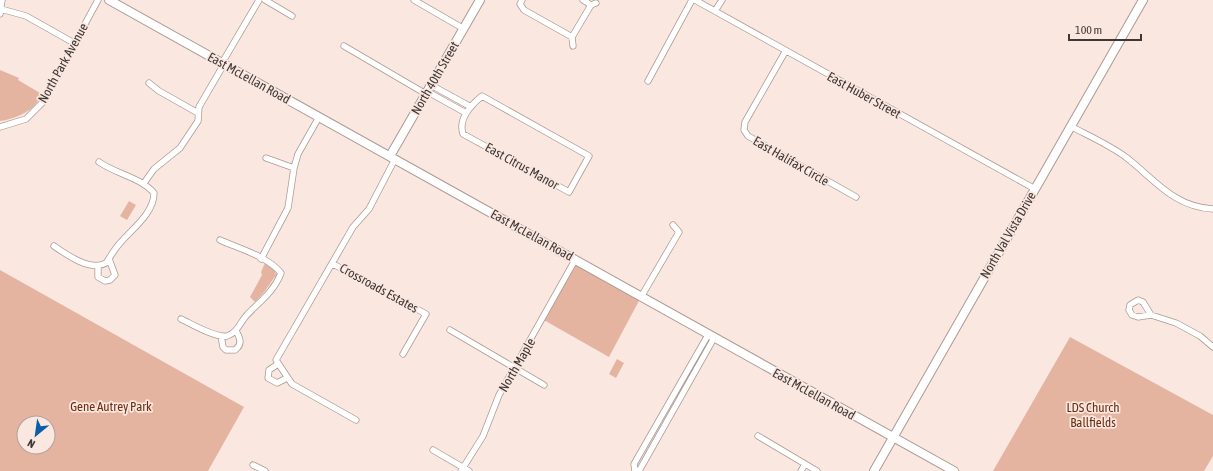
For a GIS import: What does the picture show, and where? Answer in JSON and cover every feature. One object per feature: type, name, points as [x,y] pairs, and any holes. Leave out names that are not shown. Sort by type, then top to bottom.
[{"type":"street","points":[[2,0],[0,11],[26,16],[74,43]]},
{"type":"street","name":"North Park Avenue","points":[[0,127],[26,119],[42,103],[98,0]]},
{"type":"street","name":"East McLellan Road","points":[[109,0],[954,471]]},
{"type":"street","points":[[144,183],[154,169],[184,142],[198,120],[198,113],[223,63],[259,0]]},
{"type":"street","points":[[265,0],[292,16]]},
{"type":"street","points":[[414,0],[464,29]]},
{"type":"street","name":"North 40th Street","points":[[392,158],[428,90],[480,0]]},
{"type":"street","points":[[522,0],[521,6],[524,10],[572,37]]},
{"type":"street","points":[[573,46],[572,37],[593,4],[583,0]]},
{"type":"street","points":[[648,81],[694,0]]},
{"type":"street","name":"East Huber Street","points":[[694,0],[785,52],[1035,189]]},
{"type":"street","points":[[715,11],[722,0]]},
{"type":"street","name":"North Val Vista Drive","points":[[874,471],[1142,0]]},
{"type":"street","points":[[344,46],[428,90],[466,113]]},
{"type":"street","name":"East Halifax Circle","points":[[785,52],[745,122],[744,130],[748,136],[856,197]]},
{"type":"street","points":[[149,83],[158,91],[198,113]]},
{"type":"street","points":[[428,90],[471,107]]},
{"type":"street","name":"East Citrus Manor","points":[[482,96],[589,156],[569,192],[463,134],[461,128],[466,113],[471,107],[482,96]]},
{"type":"street","points":[[261,259],[288,208],[294,168],[298,154],[319,117]]},
{"type":"street","points":[[1070,126],[1126,158],[1160,188],[1175,198],[1213,210]]},
{"type":"street","points":[[266,158],[294,168]]},
{"type":"street","name":"Crossroads Estates","points":[[287,378],[277,383],[268,378],[269,370],[278,364],[276,360],[333,264],[353,227],[369,209],[392,158]]},
{"type":"street","points":[[54,246],[65,254],[98,266],[106,263],[120,242],[142,220],[153,200],[154,192],[144,183],[99,162]]},
{"type":"street","points":[[641,297],[679,232],[673,225]]},
{"type":"street","points":[[181,319],[221,336],[227,336],[236,331],[252,310],[263,302],[278,281],[281,273],[276,268],[261,259],[220,240]]},
{"type":"street","points":[[98,266],[98,277],[105,282],[110,280],[115,275],[115,271],[109,259]]},
{"type":"street","name":"North Maple","points":[[462,469],[483,436],[499,395],[575,260]]},
{"type":"street","name":"Crossroads Estates","points":[[333,264],[426,314],[403,354]]},
{"type":"street","points":[[1151,315],[1188,329],[1213,347]]},
{"type":"street","points":[[450,330],[544,385]]},
{"type":"street","points":[[221,336],[223,347],[226,350],[235,350],[240,342],[240,338],[236,331]]},
{"type":"street","points":[[635,471],[634,464],[647,440],[700,350],[711,336]]},
{"type":"street","points":[[639,471],[706,353],[711,336]]},
{"type":"street","points":[[700,350],[706,353]]},
{"type":"street","points":[[695,359],[701,362]]},
{"type":"street","points":[[278,364],[292,384],[356,420]]},
{"type":"street","points":[[684,377],[690,381]]},
{"type":"street","points":[[758,436],[817,471]]},
{"type":"street","points":[[647,440],[654,444]]},
{"type":"street","points":[[433,450],[462,469],[469,471]]},
{"type":"street","points":[[802,471],[805,464]]},
{"type":"street","points":[[254,465],[265,471]]},
{"type":"green space","points":[[0,70],[19,78],[18,80],[40,93],[37,103],[28,111],[17,117],[0,121]]},
{"type":"green space","points":[[129,201],[136,205],[127,220],[120,216]]},
{"type":"green space","points":[[575,260],[641,297],[609,357],[542,319]]},
{"type":"green space","points":[[265,263],[275,271],[276,275],[255,302],[250,297],[262,275],[261,272]]},
{"type":"green space","name":"Gene Autrey Park","points":[[0,270],[244,407],[208,471],[0,471]]},
{"type":"green space","name":"LDS Church Ballfields","points":[[1070,337],[1213,415],[1213,456],[1204,471],[993,471]]},
{"type":"green space","points":[[617,359],[624,363],[616,378],[609,374]]}]
